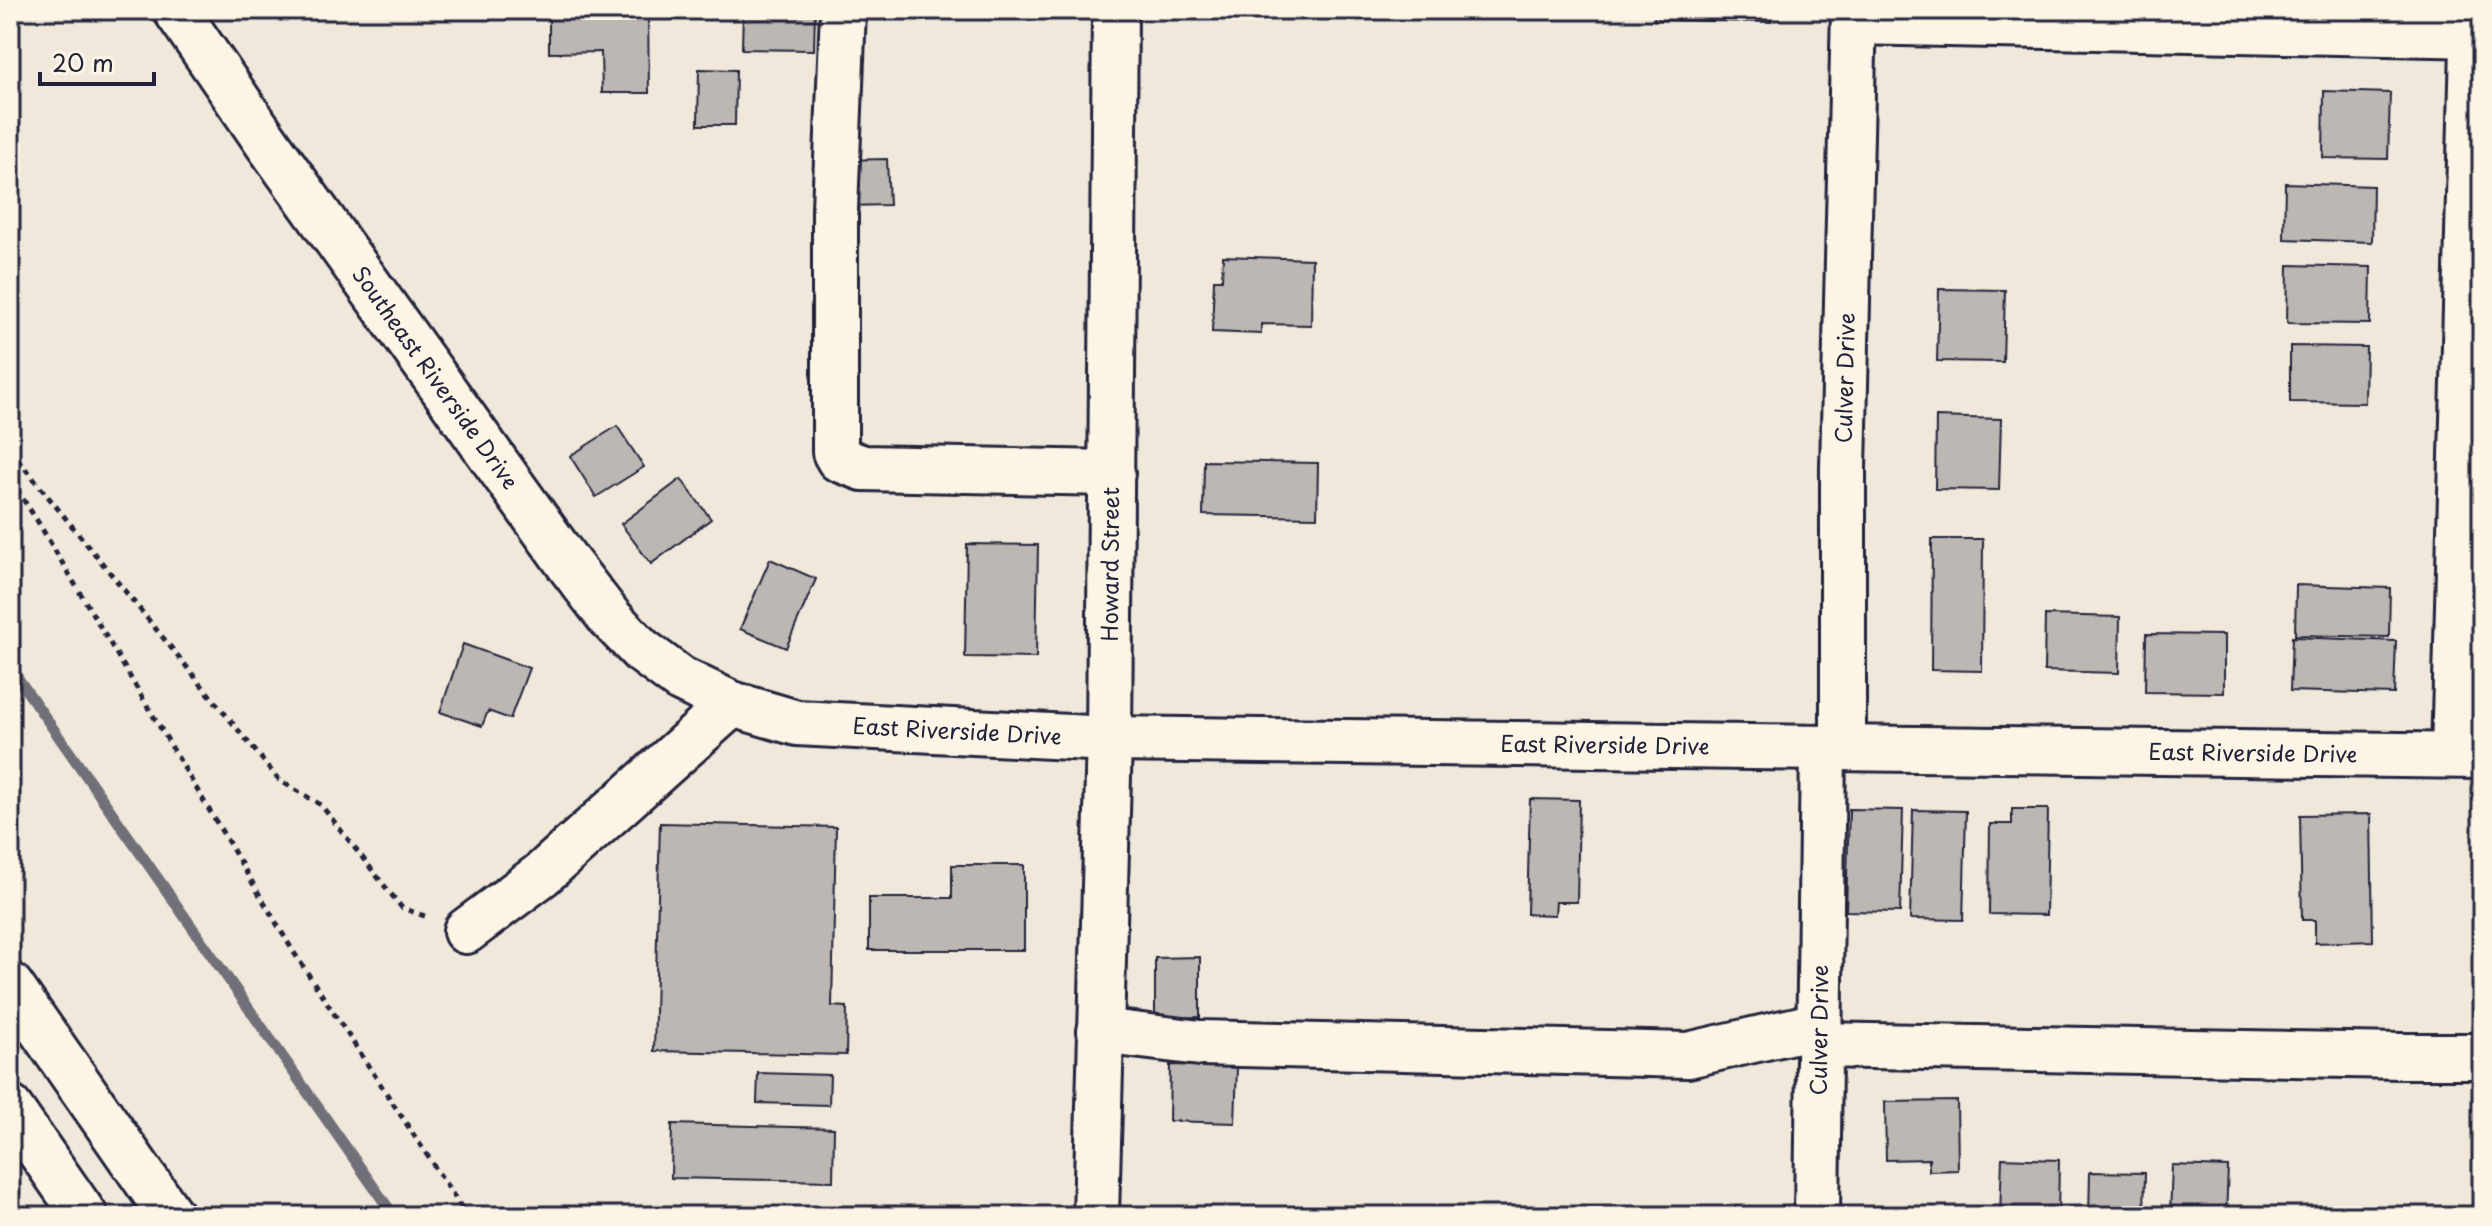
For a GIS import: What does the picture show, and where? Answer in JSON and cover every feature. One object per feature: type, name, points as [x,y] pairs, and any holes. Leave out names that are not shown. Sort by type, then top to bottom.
[{"type":"main road","name":"Southeast Riverside Drive","points":[[176,10],[277,157],[610,618],[641,650],[680,679],[732,704]]},
{"type":"main road","points":[[843,10],[835,209],[835,452],[839,459],[863,468],[1112,473]]},
{"type":"main road","name":"Howard Street","points":[[1096,1216],[1109,739],[1115,10]]},
{"type":"main road","points":[[1854,16],[2476,27],[2468,755]]},
{"type":"main road","name":"Culver Drive","points":[[1817,1216],[1818,1035],[1843,468],[1854,16]]},
{"type":"main road","name":"East Riverside Drive","points":[[732,704],[797,723],[1109,739],[2468,755]]},
{"type":"main road","points":[[466,931],[541,875],[732,704]]},
{"type":"main road","points":[[10,985],[171,1216]]},
{"type":"main road","points":[[1100,1031],[1200,1043],[1688,1055],[1818,1035],[2387,1056],[2482,1056]]},
{"type":"main road","points":[[10,1108],[85,1216]]},
{"type":"path","points":[[10,450],[279,780],[321,805],[402,908],[466,931]]},
{"type":"path","points":[[10,479],[293,951],[467,1216]]},
{"type":"building","points":[[549,10],[648,10],[649,93],[602,93],[601,52],[549,53]]},
{"type":"building","points":[[743,10],[815,10],[814,50],[742,49]]},
{"type":"building","points":[[1655,10],[1771,10],[1771,22],[1654,20]]},
{"type":"building","points":[[699,69],[736,70],[735,125],[698,125]]},
{"type":"building","points":[[2324,91],[2390,93],[2388,159],[2323,158]]},
{"type":"building","points":[[887,159],[889,205],[844,206],[842,160]]},
{"type":"building","points":[[2285,183],[2373,186],[2372,242],[2284,239]]},
{"type":"building","points":[[1223,256],[1312,259],[1311,325],[1261,324],[1261,334],[1212,332],[1214,280],[1222,280]]},
{"type":"building","points":[[2288,265],[2371,267],[2370,324],[2287,323]]},
{"type":"building","points":[[1939,289],[2005,290],[2003,362],[1937,361]]},
{"type":"building","points":[[2290,346],[2366,347],[2365,403],[2290,402]]},
{"type":"building","points":[[1936,417],[2001,419],[1999,490],[1935,489]]},
{"type":"building","points":[[617,426],[644,467],[596,497],[570,456]]},
{"type":"building","points":[[1204,461],[1318,463],[1317,517],[1203,515]]},
{"type":"building","points":[[681,479],[711,519],[651,564],[621,524]]},
{"type":"building","points":[[1932,539],[1983,539],[1982,671],[1931,670]]},
{"type":"building","points":[[967,544],[1038,545],[1036,658],[965,657]]},
{"type":"building","points":[[770,559],[816,579],[786,648],[740,629]]},
{"type":"building","points":[[2296,585],[2390,588],[2389,637],[2295,635]]},
{"type":"building","points":[[2045,615],[2120,617],[2119,673],[2044,671]]},
{"type":"building","points":[[2146,634],[2224,635],[2224,693],[2145,692]]},
{"type":"building","points":[[2292,637],[2396,641],[2394,694],[2290,691]]},
{"type":"building","points":[[463,644],[529,668],[510,719],[488,711],[482,726],[440,712]]},
{"type":"building","points":[[1530,799],[1579,800],[1577,902],[1556,902],[1555,915],[1527,914]]},
{"type":"building","points":[[1849,809],[1903,810],[1900,912],[1846,911]]},
{"type":"building","points":[[2012,809],[2048,809],[2046,915],[1989,914],[1990,824],[2012,824]]},
{"type":"building","points":[[1913,810],[1966,811],[1963,920],[1910,919]]},
{"type":"building","points":[[2371,814],[2373,941],[2315,943],[2315,920],[2302,920],[2300,815]]},
{"type":"building","points":[[660,823],[836,827],[832,1006],[847,1007],[846,1055],[654,1051]]},
{"type":"building","points":[[952,865],[1024,865],[1024,950],[869,950],[869,898],[952,898]]},
{"type":"building","points":[[1200,957],[1200,1017],[1155,1018],[1155,958]]},
{"type":"building","points":[[1170,1065],[1237,1067],[1235,1123],[1169,1121]]},
{"type":"building","points":[[758,1073],[830,1075],[829,1105],[757,1103]]},
{"type":"building","points":[[1957,1101],[1958,1170],[1929,1171],[1929,1159],[1886,1160],[1885,1102]]},
{"type":"building","points":[[672,1124],[834,1128],[833,1181],[671,1178]]},
{"type":"building","points":[[2002,1158],[2059,1160],[2058,1216],[2000,1216]]},
{"type":"building","points":[[2172,1165],[2228,1167],[2226,1216],[2170,1216]]},
{"type":"building","points":[[2090,1172],[2145,1173],[2144,1216],[2089,1216]]},
{"type":"waterway","points":[[10,667],[394,1216]]}]
